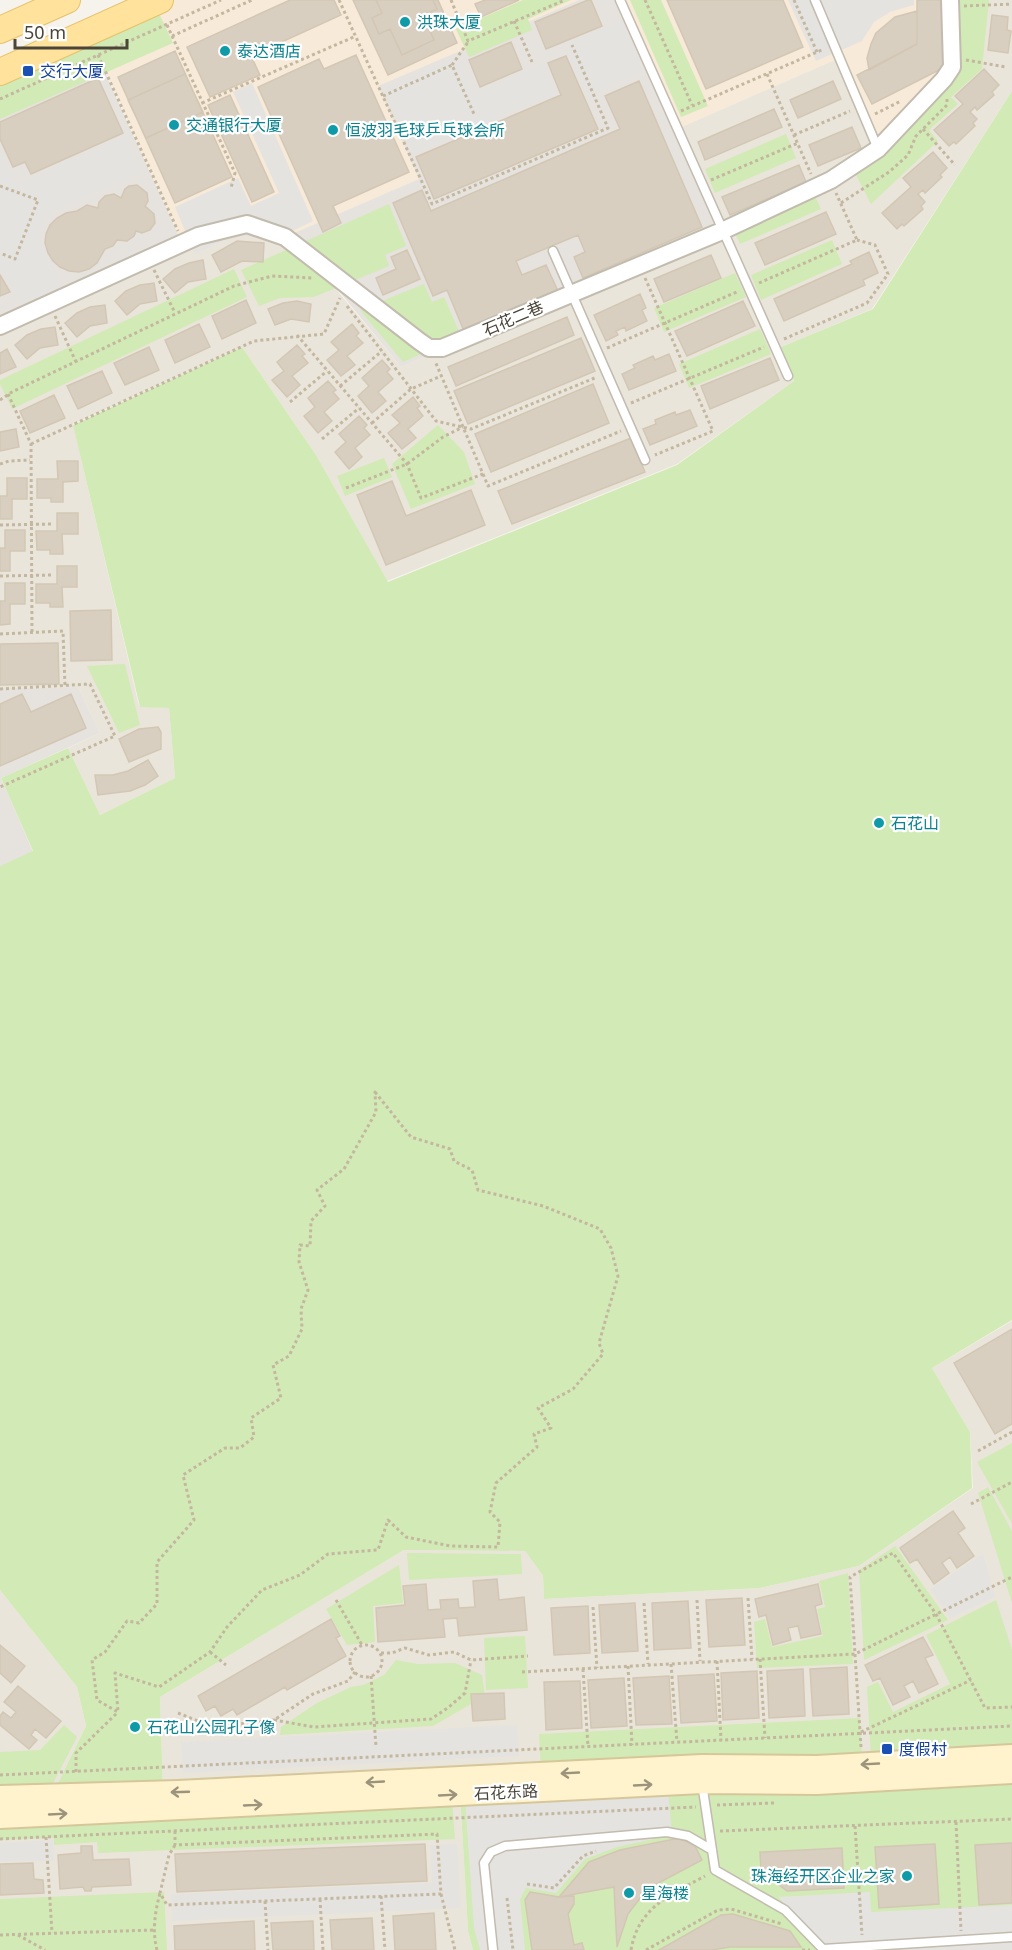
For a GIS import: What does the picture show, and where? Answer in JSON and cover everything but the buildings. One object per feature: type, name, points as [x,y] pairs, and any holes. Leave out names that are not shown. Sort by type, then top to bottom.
[{"type":"main road","points":[[0,30],[67,0]]},
{"type":"main road","points":[[0,72],[161,7]]},
{"type":"main road","name":"石花东路","points":[[0,1797],[190,1791],[702,1766],[817,1767],[1012,1756]]},
{"type":"main road","name":"石花东路","points":[[0,1817],[702,1782],[817,1783],[1012,1772]]},
{"type":"street","name":"石花二巷","points":[[429,348],[442,348],[722,231],[831,180],[878,149],[944,80],[952,67],[951,3]]},
{"type":"street","points":[[0,326],[198,236],[247,224],[285,237],[343,291],[429,348]]},
{"type":"lane","points":[[620,0],[788,376]]},
{"type":"lane","points":[[815,0],[878,149]]},
{"type":"lane","points":[[553,251],[645,460]]},
{"type":"lane","points":[[702,1782],[714,1870],[785,1910],[824,1949],[1012,1937]]},
{"type":"lane","points":[[493,1950],[483,1863],[491,1851],[504,1846],[667,1832],[688,1836],[712,1850]]},
{"type":"path","points":[[0,99],[221,0]]},
{"type":"path","points":[[172,36],[252,0]]},
{"type":"path","points":[[339,0],[432,204],[608,128],[572,45]]},
{"type":"path","points":[[451,0],[468,41]]},
{"type":"path","points":[[383,96],[452,65],[468,41],[565,0]]},
{"type":"path","points":[[645,0],[692,106]]},
{"type":"path","points":[[794,0],[817,52]]},
{"type":"path","points":[[951,3],[1012,4]]},
{"type":"path","points":[[161,7],[235,174],[231,188]]},
{"type":"path","points":[[514,21],[532,62]]},
{"type":"path","points":[[202,103],[356,36]]},
{"type":"path","points":[[671,115],[834,45]]},
{"type":"path","points":[[98,55],[184,242]]},
{"type":"path","points":[[952,57],[1006,67]]},
{"type":"path","points":[[452,65],[474,114]]},
{"type":"path","points":[[767,74],[817,187]]},
{"type":"path","points":[[841,203],[889,172],[908,155],[916,136],[948,105],[944,80]]},
{"type":"path","points":[[794,135],[860,107]]},
{"type":"path","points":[[923,129],[955,165]]},
{"type":"path","points":[[701,184],[798,143]]},
{"type":"path","points":[[0,186],[38,200],[15,259],[0,253]]},
{"type":"path","points":[[148,258],[175,314]]},
{"type":"path","points":[[639,265],[713,431],[645,460]]},
{"type":"path","points":[[0,400],[234,286],[272,276],[309,277],[343,291],[382,351],[436,421],[471,429],[607,373]]},
{"type":"path","points":[[31,444],[254,341],[324,334],[343,291]]},
{"type":"path","points":[[49,303],[76,362]]},
{"type":"path","points":[[297,336],[407,464],[421,498],[483,474]]},
{"type":"path","points":[[429,348],[488,486],[630,427]]},
{"type":"path","points":[[340,386],[382,351]]},
{"type":"path","points":[[291,402],[327,371]]},
{"type":"path","points":[[372,423],[411,389],[441,376]]},
{"type":"path","points":[[9,394],[31,444],[32,633]]},
{"type":"path","points":[[322,440],[358,408]]},
{"type":"path","points":[[346,488],[407,464],[443,437],[463,427]]},
{"type":"path","points":[[0,464],[9,461],[31,460]]},
{"type":"path","points":[[0,525],[54,524]]},
{"type":"path","points":[[0,576],[54,575]]},
{"type":"path","points":[[0,634],[63,631],[65,686]]},
{"type":"path","points":[[0,689],[90,684],[115,736],[0,787]]},
{"type":"path","points":[[76,1772],[76,1753],[117,1712],[116,1673],[159,1687],[210,1652],[227,1627],[262,1590],[300,1575],[328,1554],[378,1550],[388,1520],[406,1537],[450,1546],[498,1547],[500,1522],[490,1512],[496,1483],[537,1447],[534,1434],[550,1428],[538,1408],[573,1389],[603,1354],[599,1343],[618,1276],[611,1248],[600,1229],[543,1206],[477,1190],[472,1170],[454,1161],[450,1149],[411,1137],[375,1092],[376,1112],[344,1169],[317,1190],[325,1206],[311,1221],[310,1246],[300,1245],[298,1262],[308,1290],[302,1309],[302,1329],[289,1356],[273,1365],[280,1398],[251,1418],[254,1437],[240,1448],[225,1448],[183,1475],[194,1520],[157,1562],[157,1604],[139,1623],[127,1621],[105,1652],[92,1660],[96,1700],[117,1712]]},
{"type":"path","points":[[978,1451],[1012,1432]]},
{"type":"path","points":[[971,1504],[1012,1482]]},
{"type":"path","points":[[862,1765],[850,1577],[893,1553],[936,1614],[986,1708],[1012,1707]]},
{"type":"path","points":[[522,1672],[855,1654],[1012,1577]]},
{"type":"path","points":[[748,1598],[752,1659]]},
{"type":"path","points":[[336,1600],[362,1645]]},
{"type":"path","points":[[697,1600],[700,1662]]},
{"type":"path","points":[[644,1603],[648,1665]]},
{"type":"path","points":[[593,1607],[597,1668]]},
{"type":"path","points":[[381,1653],[382,1664],[371,1676],[360,1675],[350,1664],[351,1654],[362,1645],[373,1646],[381,1653],[392,1653],[405,1648],[429,1655],[454,1652],[471,1660],[528,1656]]},
{"type":"path","points":[[210,1652],[226,1665]]},
{"type":"path","points":[[760,1659],[765,1738]]},
{"type":"path","points":[[178,1713],[213,1727],[274,1720],[314,1727],[431,1719],[465,1693],[471,1660]]},
{"type":"path","points":[[717,1661],[721,1740]]},
{"type":"path","points":[[671,1664],[677,1742]]},
{"type":"path","points":[[628,1666],[632,1744]]},
{"type":"path","points":[[584,1668],[588,1747]]},
{"type":"path","points":[[274,1720],[313,1694],[348,1681],[355,1672]]},
{"type":"path","points":[[371,1676],[376,1747]]},
{"type":"path","points":[[860,1733],[971,1680]]},
{"type":"path","points":[[0,1775],[1012,1726]]},
{"type":"path","points":[[0,1839],[776,1802]]},
{"type":"path","points":[[709,1832],[1012,1820]]},
{"type":"path","points":[[956,1822],[961,1940]]},
{"type":"path","points":[[855,1826],[862,1946]]},
{"type":"path","points":[[157,1950],[154,1930],[155,1913],[169,1855],[175,1845],[174,1831]]},
{"type":"path","points":[[175,1845],[437,1834],[441,1894],[455,1950]]},
{"type":"path","points":[[46,1837],[52,1933]]},
{"type":"path","points":[[527,1884],[554,1888],[583,1856],[604,1847]]},
{"type":"path","points":[[631,1950],[644,1918],[657,1902],[714,1870]]},
{"type":"path","points":[[160,1893],[167,1905],[441,1894]]},
{"type":"path","points":[[381,1896],[385,1950]]},
{"type":"path","points":[[507,1898],[513,1950]]},
{"type":"path","points":[[320,1899],[323,1950]]},
{"type":"path","points":[[265,1901],[268,1950]]},
{"type":"path","points":[[646,1950],[718,1910],[731,1909],[807,1932]]},
{"type":"path","points":[[0,1935],[154,1930]]},
{"type":"path","points":[[16,1934],[45,1950]]},
{"type":"shaded area","points":[[161,0],[579,0],[378,86],[419,179],[285,237],[247,224],[182,242],[88,33]]},
{"type":"shaded area","points":[[579,0],[620,0],[722,231],[401,367],[325,274],[285,237],[419,179],[378,86]]},
{"type":"shaded area","points":[[620,0],[951,0],[952,67],[878,148],[839,58],[677,129]]},
{"type":"shaded area","points":[[788,0],[914,0],[914,5],[890,12],[874,22],[862,41],[816,61]]},
{"type":"shaded area","points":[[951,0],[1012,0],[1012,91],[872,309],[781,347],[794,381],[677,464],[387,581],[316,455],[242,347],[73,424],[139,706],[169,708],[175,778],[100,815],[68,748],[100,733],[78,687],[0,688],[0,326],[247,224],[285,237],[324,275],[401,367],[722,231],[677,129],[839,58]]},
{"type":"shaded area","points":[[622,20],[644,70],[587,94],[565,45]]},
{"type":"shaded area","points":[[87,33],[182,243],[0,325],[0,72]]},
{"type":"shaded area","points":[[458,57],[474,94],[543,64],[556,93],[413,155],[385,90]]},
{"type":"shaded area","points":[[252,83],[313,221],[276,239],[235,235],[195,254],[175,207],[238,178],[251,206],[279,193],[233,92]]},
{"type":"shaded area","points":[[126,136],[142,171],[48,213],[41,221],[39,238],[64,291],[23,308],[10,283],[0,270],[0,149],[16,184]]},
{"type":"shaded area","points":[[78,687],[100,733],[1,778],[33,852],[0,866],[0,688]]},
{"type":"shaded area","points":[[1012,1321],[1012,1756],[163,1792],[160,1697],[404,1550],[525,1551],[543,1576],[544,1599],[760,1588],[859,1566],[973,1488],[970,1432],[932,1368]]},
{"type":"shaded area","points":[[983,1554],[995,1597],[950,1618],[930,1589]]},
{"type":"shaded area","points":[[0,1590],[77,1687],[86,1726],[52,1795],[0,1797]]},
{"type":"shaded area","points":[[517,1725],[519,1756],[183,1773],[181,1742]]},
{"type":"shaded area","points":[[668,1789],[672,1835],[617,1847],[585,1859],[556,1893],[526,1888],[520,1899],[525,1950],[480,1950],[474,1928],[465,1799]]},
{"type":"shaded area","points":[[460,1794],[468,1931],[473,1950],[0,1950],[0,1817]]},
{"type":"shaded area","points":[[53,1840],[54,1861],[0,1862],[0,1843]]},
{"type":"shaded area","points":[[457,1844],[461,1908],[172,1921],[171,1894],[432,1883],[430,1845]]},
{"type":"shaded area","points":[[870,1892],[871,1912],[1012,1905],[1012,1950],[828,1950],[778,1897]]},
{"type":"green space","points":[[523,0],[571,0],[528,19],[532,30],[469,57],[456,29]]},
{"type":"green space","points":[[630,0],[661,0],[708,106],[681,117]]},
{"type":"green space","points":[[956,0],[989,0],[982,69],[951,97],[958,104],[929,130],[938,141],[871,204],[854,171],[950,81]]},
{"type":"green space","points":[[157,9],[173,43],[0,119],[0,79]]},
{"type":"green space","points":[[1012,91],[1012,1320],[932,1368],[970,1432],[972,1488],[859,1566],[760,1588],[544,1599],[543,1576],[525,1551],[404,1550],[160,1697],[163,1792],[52,1795],[86,1726],[77,1687],[0,1590],[0,866],[33,851],[1,778],[68,748],[100,815],[175,778],[169,708],[140,707],[73,425],[242,347],[316,455],[388,582],[677,465],[794,381],[781,347],[873,309]]},
{"type":"green space","points":[[786,134],[796,158],[715,193],[705,169]]},
{"type":"green space","points":[[810,185],[821,209],[740,244],[729,220]]},
{"type":"green space","points":[[389,204],[406,246],[385,255],[389,266],[314,297],[280,298],[259,306],[241,270]]},
{"type":"green space","points":[[832,240],[842,264],[761,300],[751,275]]},
{"type":"green space","points":[[234,269],[247,297],[12,409],[0,380]]},
{"type":"green space","points":[[735,273],[746,297],[664,332],[654,308]]},
{"type":"green space","points":[[424,284],[432,302],[444,297],[461,336],[403,362],[360,310]]},
{"type":"green space","points":[[760,329],[771,354],[689,388],[679,364]]},
{"type":"green space","points":[[438,425],[464,452],[475,484],[411,509],[392,464]]},
{"type":"green space","points":[[384,458],[392,477],[345,496],[337,476]]},
{"type":"green space","points":[[125,664],[140,725],[119,733],[87,666]]},
{"type":"green space","points":[[1012,1443],[1012,1524],[977,1462]]},
{"type":"green space","points":[[988,1487],[1012,1531],[1012,1603],[978,1493]]},
{"type":"green space","points":[[895,1546],[948,1620],[864,1660],[859,1570]]},
{"type":"green space","points":[[407,1553],[521,1554],[522,1574],[409,1580]]},
{"type":"green space","points":[[399,1565],[403,1603],[373,1606],[375,1642],[347,1645],[326,1609]]},
{"type":"green space","points":[[848,1573],[853,1664],[757,1668],[754,1622],[765,1619],[772,1647],[823,1636],[817,1609],[825,1607],[819,1581]]},
{"type":"green space","points":[[996,1600],[1012,1650],[1012,1751],[871,1758],[867,1687],[878,1682],[893,1712],[950,1684],[926,1635]]},
{"type":"green space","points":[[525,1636],[528,1688],[486,1690],[484,1638]]},
{"type":"green space","points":[[396,1660],[418,1664],[455,1663],[482,1675],[485,1696],[433,1726],[280,1735],[281,1727],[317,1703],[384,1675]]},
{"type":"green space","points":[[860,1718],[862,1761],[541,1770],[539,1734]]},
{"type":"green space","points":[[64,1725],[77,1737],[49,1791],[0,1793],[0,1752],[40,1750]]},
{"type":"green space","points":[[1012,1773],[1012,1950],[473,1950],[468,1931],[460,1794]]},
{"type":"green space","points":[[452,1800],[455,1839],[98,1853],[97,1842],[54,1845],[54,1838],[0,1840],[0,1820]]},
{"type":"green space","points":[[164,1892],[167,1950],[0,1950],[0,1899]]},
{"type":"place","name":"洪珠大厦","points":[[405,22]]},
{"type":"place","name":"泰达酒店","points":[[225,51]]},
{"type":"place","name":"交行大厦","points":[[28,71]]},
{"type":"place","name":"交通银行大厦","points":[[174,125]]},
{"type":"place","name":"恒波羽毛球乒乓球会所","points":[[333,130]]},
{"type":"place","name":"石花山","points":[[879,823]]},
{"type":"place","name":"石花山公园孔子像","points":[[135,1727]]},
{"type":"place","name":"度假村","points":[[887,1749]]},
{"type":"place","name":"珠海经开区企业之家","points":[[907,1876]]},
{"type":"place","name":"星海楼","points":[[629,1893]]}]
